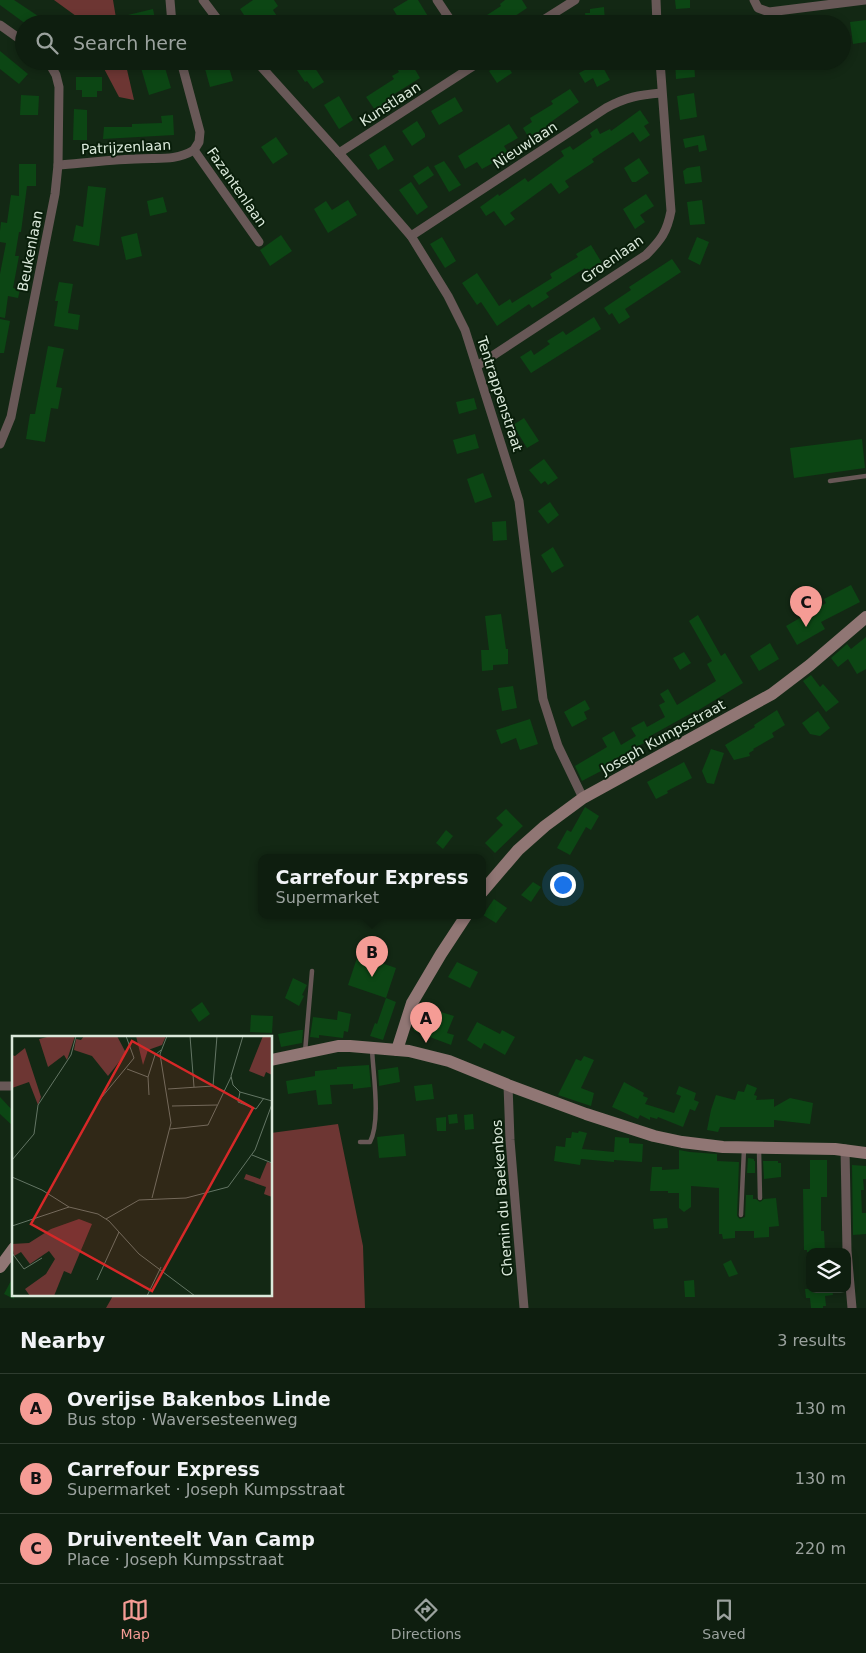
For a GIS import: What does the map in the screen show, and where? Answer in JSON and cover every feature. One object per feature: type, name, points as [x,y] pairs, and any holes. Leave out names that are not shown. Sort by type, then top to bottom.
[{"type":"street","points":[[170,0],[171,15]]},
{"type":"street","points":[[203,0],[214,15]]},
{"type":"street","points":[[437,0],[447,15]]},
{"type":"street","points":[[551,15],[575,0]]},
{"type":"street","points":[[656,0],[657,15]]},
{"type":"street","points":[[754,0],[758,8],[769,12],[865,0]]},
{"type":"street","points":[[0,25],[15,36]]},
{"type":"street","name":"Beukenlaan","points":[[0,444],[11,417],[56,194],[59,87],[53,70]]},
{"type":"street","name":"Fazantenlaan","points":[[183,70],[200,132],[194,150],[259,242]]},
{"type":"street","name":"Tentrappenstraat","points":[[264,70],[340,153],[411,236],[429,263],[465,330],[519,501],[543,699],[558,746],[584,798]]},
{"type":"street","name":"Kunstlaan","points":[[340,153],[467,70]]},
{"type":"street","name":"Groenlaan","points":[[477,366],[646,255],[659,242],[667,228],[670,211],[661,70]]},
{"type":"street","name":"Nieuwlaan","points":[[411,236],[619,100],[634,95],[662,92]]},
{"type":"street","name":"Patrijzenlaan","points":[[58,165],[136,158],[174,159],[185,156],[194,150]]},
{"type":"street","name":"Joseph Kumpsstraat","points":[[486,887],[518,850],[545,826],[584,798],[772,694],[810,665],[866,617]]},
{"type":"street","points":[[397,1050],[412,1003],[464,919]]},
{"type":"street","points":[[272,1060],[338,1046],[371,1047],[422,1053],[449,1061],[586,1114],[654,1136],[682,1142],[744,1147],[845,1149],[866,1153]]},
{"type":"street","name":"Chemin du Baekenbos","points":[[507,1085],[524,1308]]},
{"type":"street","points":[[845,1149],[846,1232],[852,1308]]},
{"type":"street","points":[[0,1267],[12,1251]]},
{"type":"lane","points":[[830,481],[866,476]]},
{"type":"lane","points":[[305,1053],[312,971]]},
{"type":"lane","points":[[360,1142],[370,1142],[375,1127],[375,1095],[371,1047]]},
{"type":"lane","points":[[741,1215],[744,1147]]},
{"type":"lane","points":[[759,1148],[760,1198]]},
{"type":"shaded area","points":[[54,0],[113,0],[116,15],[75,15]]},
{"type":"shaded area","points":[[105,70],[127,70],[134,100],[119,97]]},
{"type":"shaded area","points":[[338,1124],[363,1246],[365,1308],[106,1308],[113,1296],[272,1296],[272,1133]]},
{"type":"building","points":[[0,0],[14,0],[36,15],[15,16],[0,5]]},
{"type":"building","points":[[253,0],[274,0],[278,6],[273,10],[276,15],[244,15],[240,9]]},
{"type":"building","points":[[408,0],[418,0],[427,15],[397,15],[393,9]]},
{"type":"building","points":[[505,0],[522,0],[527,8],[516,15],[487,15],[501,6],[500,4]]},
{"type":"building","points":[[675,0],[690,0],[690,8],[676,9]]},
{"type":"building","points":[[604,7],[604,15],[585,15],[585,13],[590,13],[590,9]]},
{"type":"building","points":[[153,9],[154,15],[128,15]]},
{"type":"building","points":[[866,20],[866,42],[853,44],[851,22]]},
{"type":"building","points":[[0,51],[15,63],[15,70],[23,70],[28,74],[19,84],[0,69]]},
{"type":"building","points":[[142,70],[166,70],[171,88],[149,95]]},
{"type":"building","points":[[205,70],[230,70],[233,81],[210,87]]},
{"type":"building","points":[[297,70],[316,70],[324,82],[313,89],[307,81],[305,82]]},
{"type":"building","points":[[398,70],[415,70],[420,78],[391,96],[393,99],[375,110],[366,97],[394,79],[392,76],[399,72]]},
{"type":"building","points":[[510,70],[512,73],[497,83],[489,71]]},
{"type":"building","points":[[585,70],[604,70],[610,80],[597,87],[593,78],[585,83],[579,73]]},
{"type":"building","points":[[676,70],[695,70],[695,77],[676,79]]},
{"type":"building","points":[[76,77],[102,77],[102,91],[97,91],[97,97],[82,97],[82,90],[76,90]]},
{"type":"building","points":[[570,89],[579,102],[548,124],[551,128],[542,133],[540,131],[529,138],[523,128],[532,122],[530,118],[553,104],[551,101]]},
{"type":"building","points":[[694,93],[697,117],[680,120],[677,96]]},
{"type":"building","points":[[21,95],[39,96],[38,115],[20,115]]},
{"type":"building","points":[[339,96],[353,120],[339,129],[324,105]]},
{"type":"building","points":[[455,97],[463,111],[439,125],[431,111]]},
{"type":"building","points":[[74,109],[87,110],[87,140],[73,140]]},
{"type":"building","points":[[640,110],[649,123],[644,126],[650,135],[640,142],[633,132],[592,159],[594,162],[565,181],[569,187],[559,194],[551,183],[510,213],[515,219],[505,226],[494,211],[486,216],[480,207],[525,178],[528,182],[564,156],[561,151],[570,146],[573,150],[592,137],[590,133],[597,128],[600,134],[610,129],[611,131]]},
{"type":"building","points":[[173,115],[174,135],[103,139],[104,127],[132,127],[132,124],[162,123],[161,116]]},
{"type":"building","points":[[417,121],[425,137],[412,146],[402,131]]},
{"type":"building","points":[[509,124],[518,138],[504,146],[509,154],[482,169],[477,162],[465,169],[458,156]]},
{"type":"building","points":[[704,135],[707,150],[699,152],[698,145],[685,148],[683,139]]},
{"type":"building","points":[[276,137],[288,154],[273,164],[261,147]]},
{"type":"building","points":[[385,145],[394,160],[378,170],[369,155]]},
{"type":"building","points":[[639,158],[649,173],[636,182],[632,182],[624,168]]},
{"type":"building","points":[[444,161],[461,185],[449,192],[434,166]]},
{"type":"building","points":[[19,164],[36,164],[36,186],[27,186],[21,232],[19,232],[15,256],[19,256],[13,288],[20,290],[18,298],[8,296],[5,318],[0,317],[0,274],[6,243],[0,242],[0,231],[1,222],[7,223],[11,195],[19,196]]},
{"type":"building","points":[[428,166],[434,175],[419,185],[413,176]]},
{"type":"building","points":[[700,166],[702,182],[685,184],[683,171],[687,168]]},
{"type":"building","points":[[411,182],[428,207],[417,215],[399,190]]},
{"type":"building","points":[[88,186],[106,188],[99,246],[73,241],[76,225],[83,227]]},
{"type":"building","points":[[646,194],[654,206],[640,215],[645,222],[635,229],[623,209]]},
{"type":"building","points":[[163,197],[167,212],[150,216],[147,201]]},
{"type":"building","points":[[348,200],[357,215],[328,233],[314,209],[326,201],[332,210]]},
{"type":"building","points":[[702,200],[705,224],[690,225],[687,202]]},
{"type":"building","points":[[137,233],[142,256],[126,260],[121,237]]},
{"type":"building","points":[[281,235],[292,251],[270,266],[260,250]]},
{"type":"building","points":[[442,237],[456,261],[445,268],[430,244]]},
{"type":"building","points":[[697,237],[709,242],[700,265],[688,259]]},
{"type":"building","points":[[591,245],[602,263],[587,272],[585,268],[546,293],[549,297],[532,308],[529,304],[497,326],[481,302],[477,305],[462,283],[477,273],[499,306],[510,299],[512,303],[552,278],[550,274],[578,257],[576,254]]},
{"type":"building","points":[[672,259],[681,272],[625,309],[630,317],[619,324],[612,313],[609,315],[604,308],[631,290],[629,287]]},
{"type":"building","points":[[59,282],[73,284],[68,313],[80,315],[78,330],[54,326],[58,301],[55,301]]},
{"type":"building","points":[[594,317],[601,329],[531,373],[520,357],[531,350],[534,355],[550,344],[547,341],[563,331],[566,335]]},
{"type":"building","points":[[0,319],[10,321],[4,353],[0,353]]},
{"type":"building","points":[[48,346],[64,349],[56,387],[62,388],[58,409],[51,408],[45,442],[26,439],[30,414],[35,414]]},
{"type":"building","points":[[474,398],[477,409],[459,414],[456,402]]},
{"type":"building","points":[[524,418],[539,441],[527,448],[513,425]]},
{"type":"building","points":[[475,434],[479,448],[457,454],[453,440]]},
{"type":"building","points":[[862,439],[865,468],[794,478],[790,448]]},
{"type":"building","points":[[544,459],[558,478],[548,485],[545,481],[541,484],[529,470]]},
{"type":"building","points":[[483,473],[492,497],[475,503],[467,479]]},
{"type":"building","points":[[550,502],[559,515],[548,524],[538,511]]},
{"type":"building","points":[[506,521],[507,540],[493,541],[492,522]]},
{"type":"building","points":[[553,547],[564,566],[552,573],[541,555]]},
{"type":"building","points":[[851,585],[860,602],[821,622],[825,629],[797,645],[786,626],[826,603],[824,599]]},
{"type":"building","points":[[501,614],[506,649],[508,649],[508,664],[493,665],[493,670],[482,671],[481,650],[489,650],[485,616]]},
{"type":"building","points":[[698,615],[721,656],[725,653],[743,683],[652,735],[653,738],[599,768],[601,771],[582,781],[575,766],[607,747],[602,738],[614,731],[621,745],[636,736],[631,728],[644,721],[647,727],[665,717],[659,705],[665,702],[660,694],[668,689],[677,705],[716,681],[707,664],[712,661],[689,621]]},
{"type":"building","points":[[866,637],[866,669],[857,674],[848,659],[838,667],[831,658],[847,644],[851,649]]},
{"type":"building","points":[[770,643],[779,659],[759,671],[750,656]]},
{"type":"building","points":[[684,652],[691,663],[680,670],[673,658]]},
{"type":"building","points":[[811,675],[820,687],[823,684],[839,702],[826,712],[803,681]]},
{"type":"building","points":[[513,686],[517,708],[502,711],[498,688]]},
{"type":"building","points":[[585,700],[590,709],[584,712],[587,719],[572,727],[564,712]]},
{"type":"building","points":[[777,710],[785,725],[772,733],[774,737],[753,749],[749,753],[750,756],[734,760],[725,745],[755,727],[754,725]]},
{"type":"building","points":[[818,711],[830,728],[820,736],[810,734],[802,723]]},
{"type":"building","points":[[530,719],[538,744],[520,750],[516,738],[501,744],[496,730]]},
{"type":"building","points":[[711,749],[724,753],[714,784],[707,783],[702,771]]},
{"type":"building","points":[[684,762],[692,778],[656,799],[647,782]]},
{"type":"building","points":[[585,807],[599,816],[591,830],[586,827],[570,855],[557,848],[567,830],[571,832]]},
{"type":"building","points":[[506,809],[523,826],[495,853],[485,843],[503,825],[496,818]]},
{"type":"building","points":[[446,830],[453,836],[443,849],[436,843]]},
{"type":"building","points":[[533,882],[541,887],[531,902],[521,895]]},
{"type":"building","points":[[494,899],[507,908],[496,923],[486,917],[486,911]]},
{"type":"building","points":[[358,955],[396,968],[386,998],[348,985]]},
{"type":"building","points":[[457,962],[478,972],[470,988],[448,977]]},
{"type":"building","points":[[293,978],[307,985],[299,1006],[285,998]]},
{"type":"building","points":[[386,998],[396,1002],[383,1040],[370,1036],[375,1023],[377,1024]]},
{"type":"building","points":[[202,1002],[210,1014],[199,1022],[191,1010]]},
{"type":"building","points":[[338,1011],[351,1014],[348,1032],[344,1031],[343,1038],[319,1035],[319,1038],[310,1037],[313,1017],[337,1020]]},
{"type":"building","points":[[418,1011],[437,1018],[441,1012],[454,1016],[447,1033],[454,1035],[451,1045],[414,1031],[413,1027]]},
{"type":"building","points":[[251,1015],[273,1016],[272,1033],[250,1032]]},
{"type":"building","points":[[477,1022],[500,1034],[502,1030],[515,1037],[505,1055],[484,1043],[481,1049],[467,1040]]},
{"type":"building","points":[[303,1030],[302,1043],[281,1047],[278,1034]]},
{"type":"building","points":[[584,1056],[594,1060],[581,1088],[594,1093],[591,1106],[558,1095],[576,1059],[581,1061]]},
{"type":"building","points":[[369,1065],[371,1087],[353,1089],[353,1084],[330,1085],[332,1104],[318,1105],[316,1090],[288,1094],[286,1081],[315,1076],[315,1071],[337,1069],[337,1067]]},
{"type":"building","points":[[398,1067],[400,1082],[379,1086],[378,1070]]},
{"type":"building","points":[[624,1082],[644,1093],[643,1096],[648,1098],[645,1104],[674,1113],[681,1096],[676,1094],[679,1086],[696,1093],[694,1100],[699,1102],[695,1111],[690,1109],[683,1127],[658,1117],[657,1119],[650,1117],[650,1120],[640,1115],[638,1119],[612,1107]]},
{"type":"building","points":[[432,1084],[434,1099],[416,1101],[414,1086]]},
{"type":"building","points":[[747,1084],[757,1088],[754,1095],[757,1096],[756,1100],[774,1099],[774,1107],[790,1098],[813,1103],[810,1124],[774,1120],[774,1127],[720,1127],[718,1132],[707,1130],[716,1095],[735,1100],[738,1091],[744,1092]]},
{"type":"building","points":[[0,1097],[12,1110],[12,1125],[0,1114]]},
{"type":"building","points":[[457,1114],[458,1123],[449,1124],[448,1115]]},
{"type":"building","points":[[473,1114],[474,1129],[465,1130],[464,1115]]},
{"type":"building","points":[[446,1117],[446,1131],[437,1131],[436,1118]]},
{"type":"building","points":[[579,1131],[587,1133],[582,1149],[614,1152],[615,1137],[629,1138],[629,1143],[643,1144],[642,1162],[581,1159],[580,1165],[554,1161],[556,1146],[565,1147],[566,1138],[571,1138],[572,1132],[578,1133]]},
{"type":"building","points":[[404,1134],[406,1156],[379,1158],[377,1137]]},
{"type":"building","points":[[679,1150],[717,1154],[717,1161],[739,1162],[737,1216],[740,1219],[745,1217],[746,1195],[753,1195],[753,1199],[760,1202],[764,1199],[776,1198],[779,1226],[769,1227],[769,1237],[754,1238],[754,1231],[735,1231],[735,1238],[723,1239],[722,1234],[719,1234],[719,1188],[691,1186],[691,1207],[684,1212],[679,1208],[679,1193],[650,1191],[652,1167],[662,1167],[662,1170],[679,1169]]},
{"type":"building","points":[[748,1158],[755,1161],[755,1173],[747,1173]]},
{"type":"building","points":[[810,1160],[827,1160],[827,1197],[821,1197],[821,1231],[824,1231],[825,1248],[806,1248],[804,1250],[803,1189],[810,1189]]},
{"type":"building","points":[[763,1161],[778,1161],[778,1163],[781,1163],[781,1177],[764,1179]]},
{"type":"building","points":[[852,1165],[866,1166],[866,1179],[863,1179],[864,1190],[861,1190],[862,1213],[866,1213],[866,1234],[853,1235]]},
{"type":"building","points":[[667,1218],[668,1228],[654,1229],[653,1219]]},
{"type":"building","points":[[731,1260],[738,1274],[729,1277],[723,1264]]},
{"type":"building","points":[[12,1279],[12,1296],[14,1296],[14,1299],[4,1294]]},
{"type":"building","points":[[694,1280],[695,1297],[685,1297],[684,1281]]},
{"type":"building","points":[[805,1289],[806,1293],[833,1293],[833,1295],[825,1296],[826,1306],[823,1306],[823,1308],[811,1308],[810,1298],[806,1298]]},
{"type":"place","name":"Druiventeelt Van Camp","points":[[806,627]]},
{"type":"place","name":"Carrefour Express","points":[[372,977]]},
{"type":"place","name":"Overijse Bakenbos Linde","points":[[426,1043]]}]
